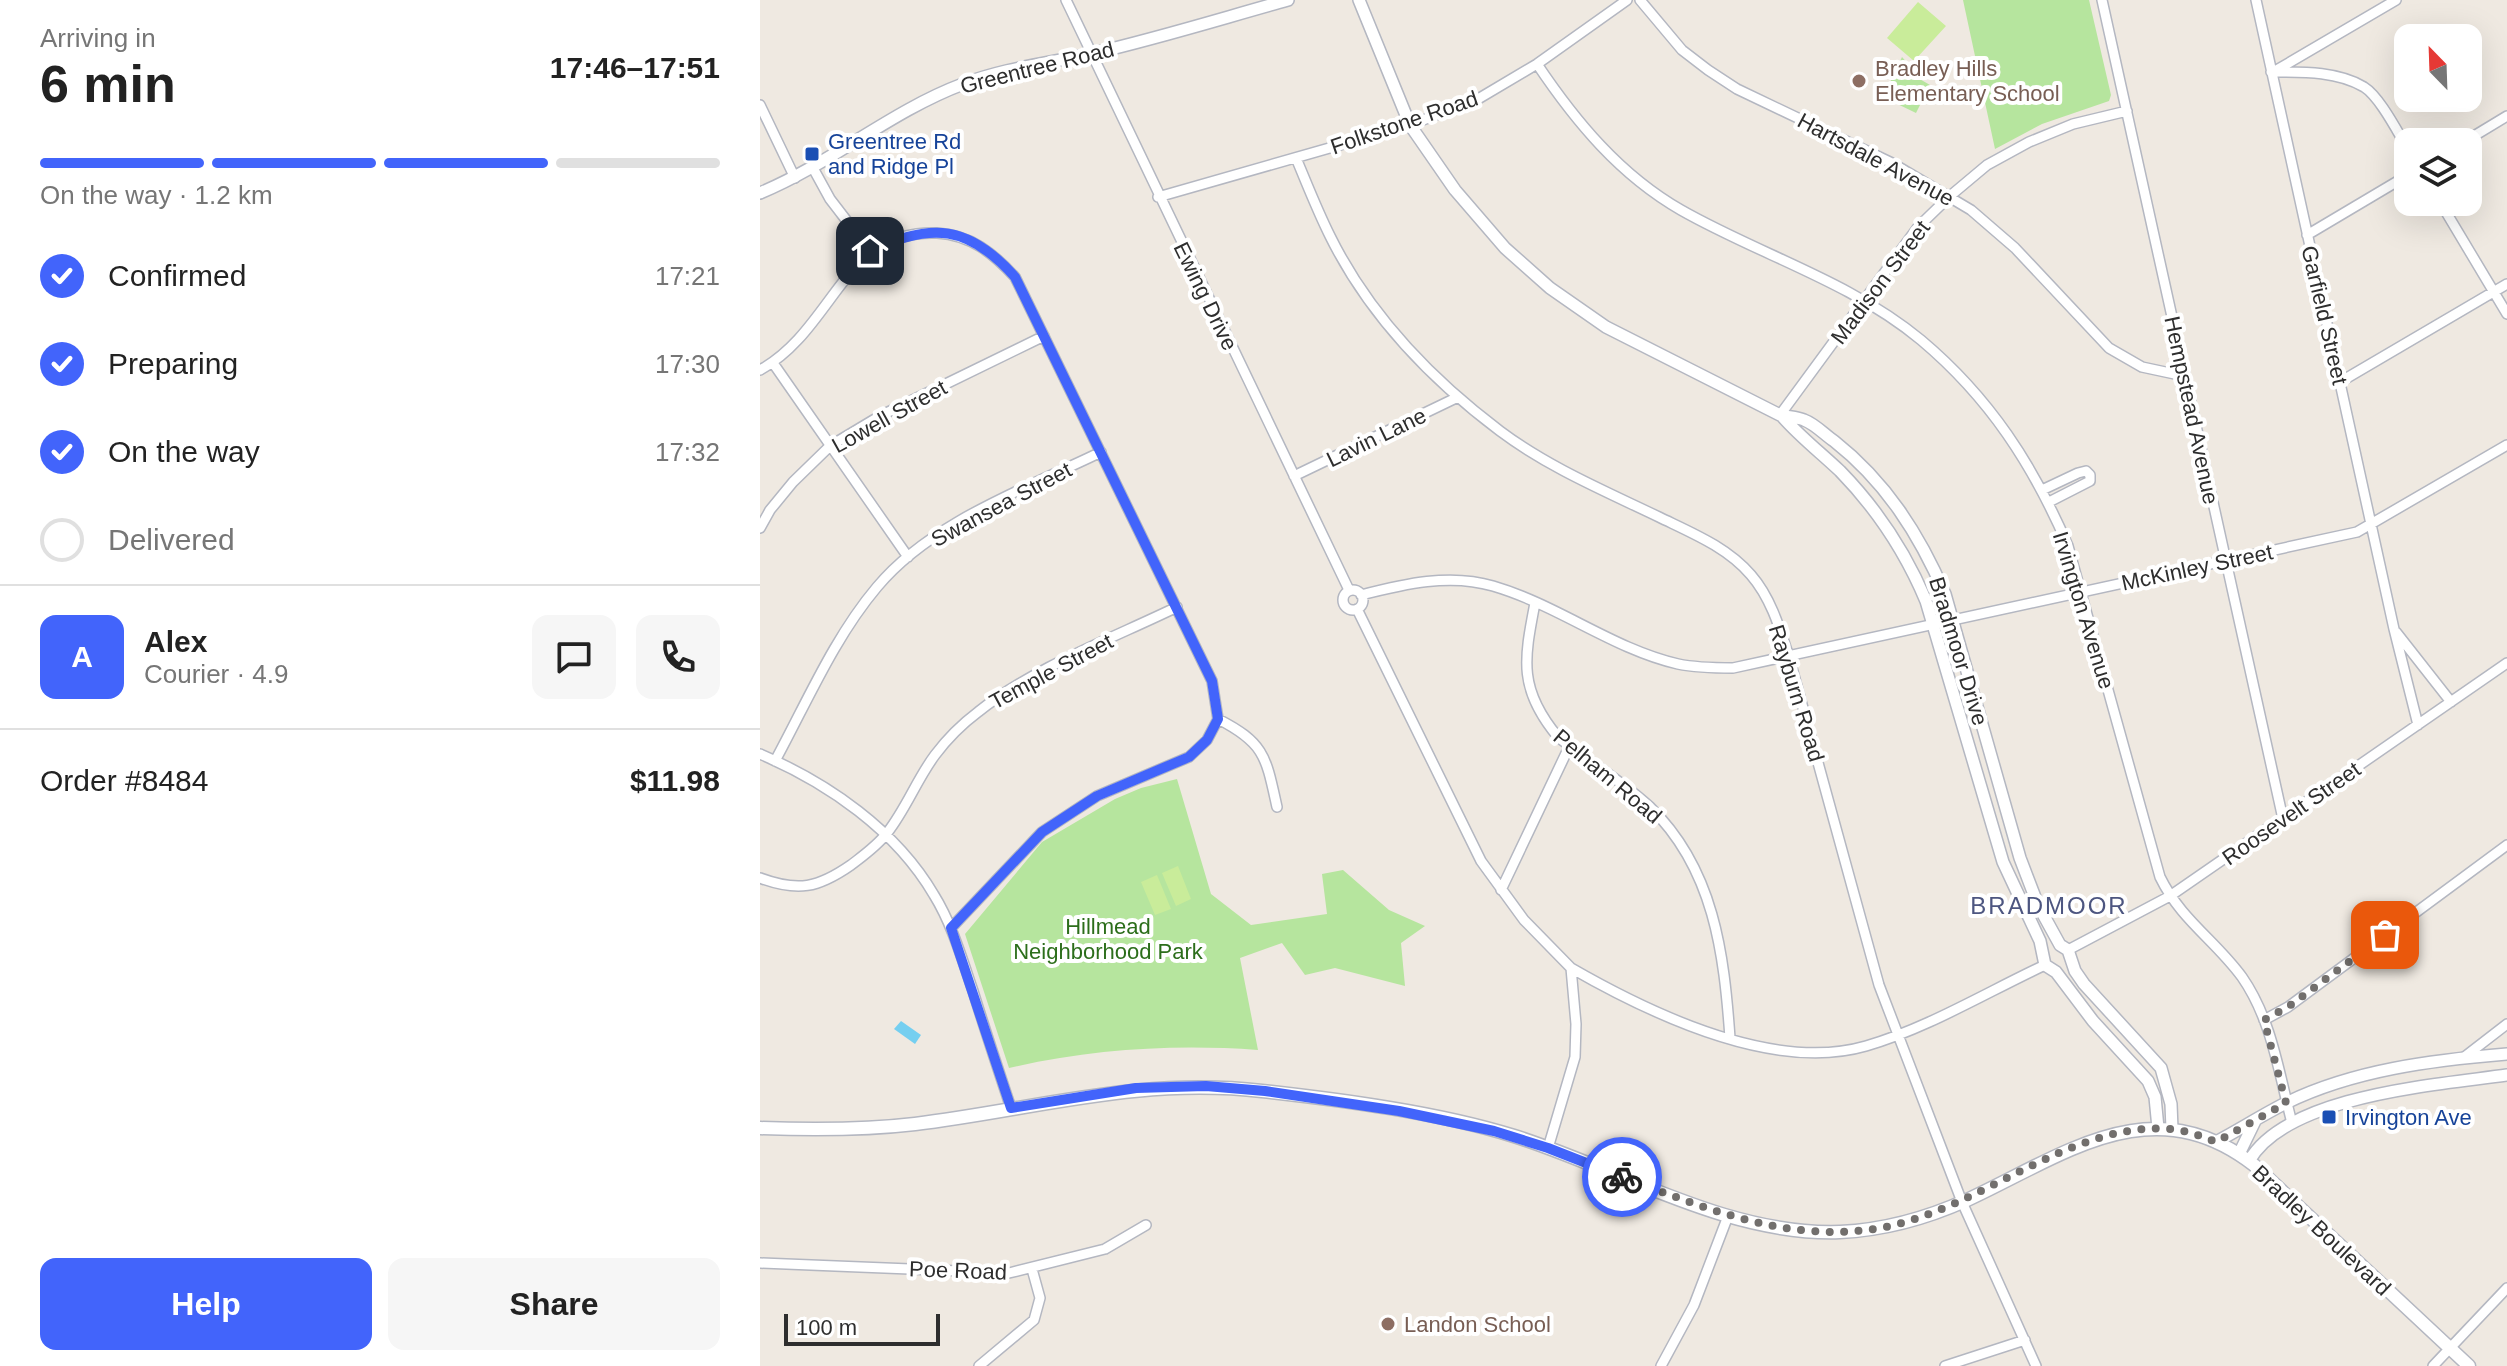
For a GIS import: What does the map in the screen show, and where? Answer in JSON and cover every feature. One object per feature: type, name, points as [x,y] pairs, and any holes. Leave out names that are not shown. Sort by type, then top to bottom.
[{"type":"main road","name":"Bradley Boulevard","points":[[760,1128],[888,1126],[1136,1088],[1226,1087],[1435,1118],[1494,1131],[1548,1148],[1728,1216],[1787,1229],[1855,1231],[1904,1222],[1962,1202],[2090,1140],[2122,1131],[2172,1129],[2216,1142],[2244,1157],[2469,1366]]},
{"type":"street","name":"Ewing Drive","points":[[1066,0],[1349,590]]},
{"type":"street","name":"Greentree Road","points":[[760,193],[795,178],[904,112],[964,83],[1091,54],[1288,0]]},
{"type":"street","name":"Bradmoor Drive","points":[[1359,0],[1410,125],[1437,167],[1475,216],[1525,267],[1578,310],[1630,341],[1780,415],[1807,421],[1852,455],[1892,498],[1927,553],[1945,594],[2020,858],[2038,905],[2075,971],[2098,1001],[2161,1068],[2171,1104],[2172,1129]]},
{"type":"street","name":"Folkstone Road","points":[[1158,197],[1410,125],[1478,99],[1537,64],[1627,0]]},
{"type":"street","name":"Hartsdale Avenue","points":[[1640,0],[1682,50],[1737,89],[1892,163],[1971,210],[2015,248],[2109,348],[2142,367],[2184,376]]},
{"type":"street","name":"Hempstead Avenue","points":[[2102,0],[2283,819]]},
{"type":"street","name":"Garfield Street","points":[[2256,0],[2394,629],[2418,725]]},
{"type":"street","points":[[2271,72],[2396,0]]},
{"type":"street","name":"Irvington Avenue","points":[[1537,64],[1584,129],[1644,185],[1681,210],[1841,287],[1920,339],[1971,387],[2012,438],[2049,502],[2068,546],[2160,877],[2183,915],[2214,944],[2253,995],[2264,1020],[2292,1123]]},
{"type":"street","points":[[2271,72],[2310,72],[2341,78],[2366,88],[2394,129]]},
{"type":"street","points":[[760,105],[795,178]]},
{"type":"street","name":"Madison Street","points":[[1780,415],[1918,227],[1950,196],[1987,165],[2029,142],[2073,124],[2127,111]]},
{"type":"street","points":[[2482,131],[2507,116]]},
{"type":"street","name":"Rayburn Road","points":[[1296,158],[1331,237],[1367,297],[1429,371],[1501,432],[1547,462],[1703,538],[1730,556],[1751,575],[1766,596],[1789,657],[1879,985],[1896,1034],[1962,1202],[2036,1366]]},
{"type":"street","points":[[813,168],[830,199],[870,251]]},
{"type":"street","points":[[2307,235],[2394,183]]},
{"type":"street","points":[[2448,216],[2507,314]]},
{"type":"street","points":[[760,370],[791,347],[870,251],[921,232],[949,234],[975,242],[995,254],[1015,277],[1212,681],[1218,719],[1207,740],[1189,757],[1097,796],[1042,832],[951,928]]},
{"type":"street","points":[[2340,382],[2507,284]]},
{"type":"street","name":"Lowell Street","points":[[760,528],[793,482],[830,446],[880,416],[1044,336]]},
{"type":"street","points":[[773,363],[908,557]]},
{"type":"street","name":"Lavin Lane","points":[[1294,476],[1458,397]]},
{"type":"street","name":"Bradmoor Drive","points":[[1780,415],[1876,511],[1909,562],[1933,625],[2003,862],[2048,963],[2093,1021],[2148,1081],[2155,1097],[2158,1128]]},
{"type":"street","name":"McKinley Street","points":[[1361,595],[1397,585],[1448,580],[1492,586],[1652,656],[1680,665],[1733,668],[2357,532],[2507,445]]},
{"type":"street","name":"Swansea Street","points":[[775,761],[851,621],[879,584],[930,539],[962,520],[1101,452]]},
{"type":"street","points":[[2042,490],[2078,473],[2086,471],[2090,475],[2090,481],[2049,502]]},
{"type":"street","points":[[1349,590],[1361,595],[1362,604],[1357,609],[1344,605],[1343,596],[1349,590]]},
{"type":"street","name":"Pelham Road","points":[[1535,603],[1525,665],[1531,693],[1546,723],[1569,747],[1649,806],[1673,832],[1693,864],[1708,896],[1718,929],[1730,1038]]},
{"type":"street","name":"Temple Street","points":[[760,878],[793,887],[818,884],[834,877],[869,852],[887,834],[935,755],[980,710],[1031,678],[1177,607]]},
{"type":"street","points":[[1357,609],[1470,842],[1501,890],[1524,920],[1571,968],[1620,996],[1695,1028],[1778,1050],[1815,1054],[1865,1046],[1896,1034],[2048,963],[2064,970],[2066,951],[2051,946],[2048,963]]},
{"type":"street","name":"Garfield Street","points":[[2394,629],[2451,702]]},
{"type":"street","name":"Roosevelt Street","points":[[2066,951],[2170,896],[2507,663]]},
{"type":"street","points":[[1218,719],[1242,731],[1261,752],[1268,765],[1277,807]]},
{"type":"street","points":[[1501,890],[1569,747]]},
{"type":"street","points":[[760,754],[832,793],[887,834],[925,881],[951,928],[1011,1108]]},
{"type":"street","points":[[2264,1020],[2288,1007],[2507,845]]},
{"type":"street","points":[[1548,1148],[1575,1057],[1576,1024],[1571,968]]},
{"type":"street","points":[[2463,1058],[2507,1024]]},
{"type":"street","points":[[2216,1142],[2286,1103],[2348,1079],[2463,1058],[2507,1054]]},
{"type":"street","points":[[2463,1058],[2467,1081]]},
{"type":"street","points":[[2244,1157],[2268,1137],[2292,1123],[2338,1105],[2384,1092],[2507,1075]]},
{"type":"street","points":[[2244,1157],[2256,1121]]},
{"type":"street","points":[[1661,1366],[1694,1305],[1728,1216]]},
{"type":"street","name":"Poe Road","points":[[760,1263],[1009,1273],[1105,1249],[1146,1225]]},
{"type":"street","points":[[979,1366],[1034,1320],[1040,1298],[1032,1269]]},
{"type":"street","points":[[2433,1366],[2507,1288]]},
{"type":"street","points":[[1945,1366],[2025,1340]]},
{"type":"green space","points":[[1963,0],[2089,0],[2111,95],[2109,101],[2042,124],[1995,149]]},
{"type":"green space","points":[[1918,2],[1946,26],[1914,61],[1887,38]]},
{"type":"green space","points":[[1902,57],[1909,65],[1911,74],[1930,85],[1916,113],[1883,97]]},
{"type":"green space","name":"Hillmead Neighborhood Park","points":[[1177,779],[1211,894],[1251,925],[1327,914],[1322,874],[1343,870],[1389,910],[1425,926],[1401,943],[1405,986],[1335,968],[1305,975],[1282,943],[1240,958],[1258,1050],[1195,1048],[1102,1052],[1009,1068],[965,934],[1042,842],[1115,799],[1141,788]]},
{"type":"green space","points":[[1178,866],[1191,899],[1176,906],[1162,873]]},
{"type":"green space","points":[[1157,875],[1171,909],[1155,915],[1141,882]]},
{"type":"water","points":[[901,1021],[921,1035],[915,1044],[894,1029]]},
{"type":"way so far","points":[[1622,1177],[1728,1216],[1765,1226],[1811,1231],[1855,1231],[1904,1222],[1962,1202],[2105,1135],[2122,1131],[2172,1129],[2216,1142],[2286,1103],[2264,1020],[2288,1007],[2385,935]]},
{"type":"place","name":"Bradley Hills Elementary School","points":[[1859,81]]},
{"type":"place","name":"Greentree Rd and Ridge Pl","points":[[812,154]]},
{"type":"place","name":"Irvington Ave","points":[[2329,1117]]},
{"type":"place","name":"Landon School","points":[[1388,1324]]},
{"type":"district","name":"BRADMOOR","points":[[2049,906]]},
{"type":"route","points":[[870,251],[921,232],[949,234],[975,242],[995,254],[1015,277],[1212,681],[1218,719],[1207,740],[1189,757],[1097,796],[1042,832],[951,928],[1011,1108],[1136,1088],[1206,1086],[1265,1091],[1399,1111],[1494,1131],[1622,1177]]}]
